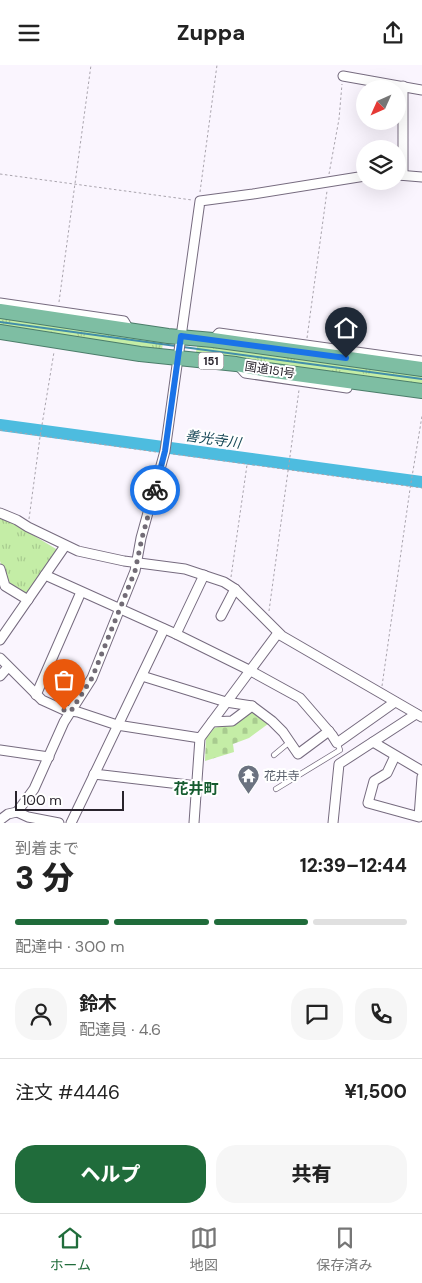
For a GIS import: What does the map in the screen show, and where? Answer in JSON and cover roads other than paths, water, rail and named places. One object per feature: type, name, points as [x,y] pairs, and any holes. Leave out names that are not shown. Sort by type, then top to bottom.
[{"type":"highway","name":"国道151号","points":[[0,311],[130,331],[213,340],[422,369]]},
{"type":"highway","name":"国道151号","points":[[0,333],[140,354],[236,364],[422,391]]},
{"type":"street","points":[[343,77],[363,80]]},
{"type":"street","points":[[406,87],[422,90]]},
{"type":"street","points":[[406,176],[422,177]]},
{"type":"street","points":[[0,819],[16,811],[34,789],[64,722],[92,678],[137,562],[165,449],[200,201],[356,177]]},
{"type":"street","points":[[0,303],[124,321],[130,331]]},
{"type":"street","points":[[213,340],[219,333],[422,361]]},
{"type":"street","points":[[0,338],[139,359],[140,354]]},
{"type":"street","points":[[236,364],[245,373],[300,382],[422,397]]},
{"type":"street","points":[[0,513],[18,520],[28,527],[78,551],[186,569],[224,582],[235,589],[278,633],[419,715]]},
{"type":"street","points":[[0,640],[65,546]]},
{"type":"street","points":[[0,569],[5,586],[28,600]]},
{"type":"street","points":[[45,575],[176,634],[300,698],[337,742],[395,702]]},
{"type":"street","points":[[176,634],[204,575]]},
{"type":"street","points":[[221,616],[235,589]]},
{"type":"street","points":[[36,695],[81,592]]},
{"type":"street","points":[[71,823],[164,629]]},
{"type":"street","points":[[194,823],[200,738],[278,633]]},
{"type":"street","points":[[0,658],[42,700],[64,710],[118,725],[200,738]]},
{"type":"street","points":[[0,676],[8,667]]},
{"type":"street","points":[[142,676],[226,702],[252,707],[272,721],[298,754],[328,731]]},
{"type":"street","points":[[212,722],[232,721],[252,707]]},
{"type":"street","points":[[333,823],[339,764],[419,715]]},
{"type":"street","points":[[374,742],[422,771]]},
{"type":"street","points":[[0,750],[49,757]]},
{"type":"street","points":[[395,756],[387,773],[374,781],[368,803],[419,817],[422,777]]},
{"type":"street","points":[[94,774],[197,786]]},
{"type":"street","points":[[16,811],[41,821],[59,823]]},
{"type":"lane","points":[[276,789],[340,749],[337,742]]},
{"type":"lane","points":[[274,755],[291,743]]},
{"type":"waterway","points":[[0,322],[176,346]]},
{"type":"waterway","points":[[183,347],[422,379]]},
{"type":"waterway","name":"善光寺川","points":[[0,425],[422,482]]},
{"type":"place","name":"花井寺","points":[[248,795]]},
{"type":"district","name":"花井町","points":[[196,789]]}]
